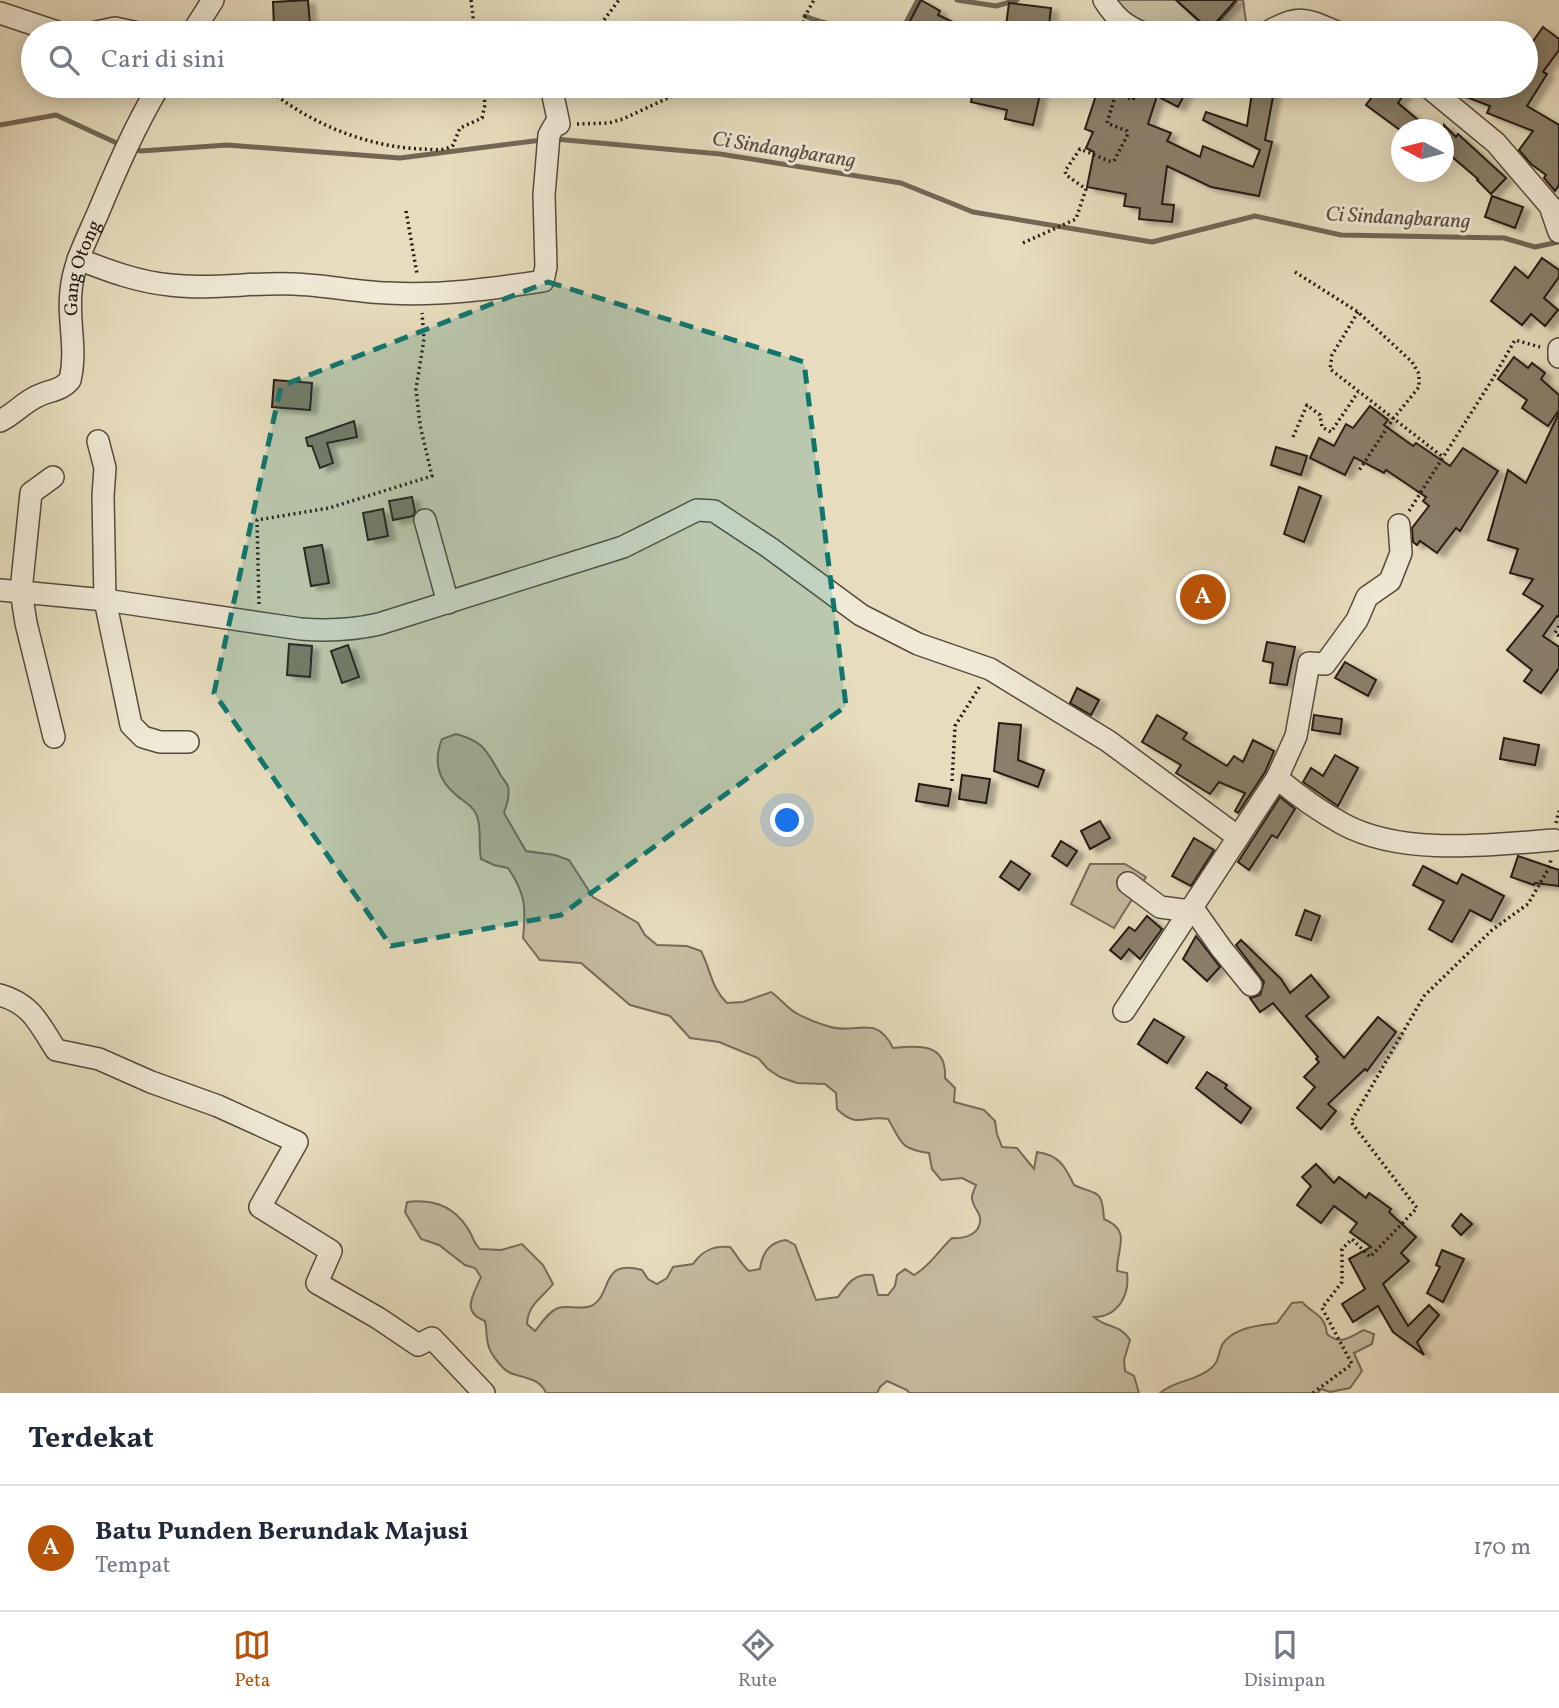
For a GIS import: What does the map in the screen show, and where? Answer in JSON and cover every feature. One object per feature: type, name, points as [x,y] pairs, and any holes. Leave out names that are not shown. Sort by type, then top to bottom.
[{"type":"street","points":[[200,21],[213,0]]},
{"type":"street","points":[[1104,0],[1114,16],[1121,21]]},
{"type":"street","points":[[0,13],[24,21]]},
{"type":"street","points":[[1291,21],[1310,21]]},
{"type":"street","name":"Gang Otong","points":[[0,421],[17,412],[36,396],[55,391],[71,380],[74,356],[70,299],[78,259],[126,149],[153,98]]},
{"type":"street","points":[[78,259],[123,276],[174,286],[275,283],[387,293],[420,293],[542,281],[546,267],[544,195],[554,130],[552,98]]},
{"type":"street","points":[[1442,98],[1496,143],[1555,212]]},
{"type":"street","points":[[98,441],[105,468],[105,600],[131,725],[142,737],[160,742],[188,742]]},
{"type":"street","points":[[53,477],[31,493],[10,590],[26,623],[54,737]]},
{"type":"street","points":[[10,590],[105,600],[328,631],[356,629],[624,547],[689,513],[713,511],[770,548],[861,615],[918,643],[990,669],[1108,741],[1238,837]]},
{"type":"street","points":[[425,520],[448,603]]},
{"type":"street","points":[[1125,1012],[1277,778],[1296,736],[1309,663],[1325,664],[1357,620],[1367,597],[1390,581],[1401,553],[1399,526]]},
{"type":"street","points":[[1277,778],[1344,825],[1371,835],[1411,844],[1554,841]]},
{"type":"street","points":[[1128,883],[1160,908],[1191,909]]},
{"type":"street","points":[[1191,909],[1251,985]]},
{"type":"street","points":[[0,995],[16,999],[26,1007],[57,1050],[99,1059],[151,1082],[218,1106],[297,1142],[260,1207],[331,1251],[317,1283],[418,1345],[432,1338],[484,1393]]},
{"type":"path","points":[[471,0],[474,21]]},
{"type":"path","points":[[603,21],[619,0]]},
{"type":"path","points":[[804,21],[814,0]]},
{"type":"path","points":[[279,98],[341,131],[376,142],[405,148],[443,149],[453,145],[463,126],[482,118],[484,98]]},
{"type":"path","points":[[554,130],[609,123],[668,98]]},
{"type":"path","points":[[1023,243],[1076,219],[1086,188],[1065,172],[1080,149],[1114,161],[1128,134],[1127,131],[1107,123],[1114,98]]},
{"type":"path","points":[[259,623],[257,520],[329,508],[432,476],[420,425],[416,389],[424,339],[420,293],[406,211]]},
{"type":"path","points":[[1295,272],[1358,312],[1412,362],[1419,374],[1419,387],[1358,472]]},
{"type":"path","points":[[1358,312],[1330,363],[1330,369],[1443,457]]},
{"type":"path","points":[[1399,526],[1515,340],[1559,352]]},
{"type":"path","points":[[1293,437],[1307,405],[1320,415],[1322,427],[1331,432],[1358,393]]},
{"type":"path","points":[[1559,626],[1555,633],[1559,636]]},
{"type":"path","points":[[952,781],[955,726],[990,669]]},
{"type":"path","points":[[1313,1393],[1352,1364],[1322,1308],[1342,1282],[1342,1249],[1352,1239],[1370,1257],[1417,1208],[1351,1122],[1424,996],[1492,930],[1528,904],[1550,866],[1559,811]]},
{"type":"highlighted area","points":[[548,282],[804,362],[846,706],[561,915],[391,946],[214,693],[281,386]]},
{"type":"shaded area","points":[[1116,0],[1181,0],[1179,3],[1199,21],[1140,21]]},
{"type":"shaded area","points":[[1238,0],[1243,0],[1246,21],[1220,21]]},
{"type":"shaded area","points":[[456,734],[483,747],[507,784],[509,789],[504,813],[526,851],[569,860],[593,897],[638,923],[645,935],[657,945],[687,946],[701,951],[714,985],[727,1003],[743,1002],[771,992],[793,1011],[819,1023],[847,1029],[872,1028],[886,1037],[893,1048],[912,1046],[936,1052],[941,1058],[945,1078],[955,1088],[954,1102],[984,1110],[995,1121],[1002,1147],[1017,1148],[1034,1169],[1037,1152],[1051,1156],[1064,1167],[1074,1185],[1097,1194],[1102,1202],[1104,1219],[1113,1224],[1120,1234],[1117,1271],[1127,1273],[1127,1281],[1120,1304],[1109,1313],[1094,1317],[1122,1331],[1130,1340],[1124,1360],[1125,1371],[1134,1376],[1139,1393],[909,1393],[887,1381],[877,1393],[546,1393],[536,1382],[509,1373],[489,1348],[485,1321],[477,1317],[471,1308],[481,1277],[475,1268],[465,1265],[439,1245],[421,1239],[405,1212],[407,1202],[433,1203],[448,1208],[468,1229],[480,1249],[501,1250],[522,1244],[543,1265],[553,1284],[530,1311],[527,1324],[535,1331],[548,1315],[558,1308],[587,1307],[598,1301],[613,1273],[619,1269],[642,1270],[648,1279],[657,1284],[667,1278],[673,1267],[693,1264],[708,1250],[730,1247],[749,1271],[760,1269],[767,1249],[786,1240],[795,1245],[816,1300],[838,1297],[852,1280],[867,1275],[873,1275],[878,1295],[888,1295],[895,1286],[897,1275],[905,1269],[914,1275],[920,1271],[952,1238],[972,1234],[978,1228],[980,1217],[972,1199],[976,1185],[962,1178],[941,1180],[932,1169],[929,1153],[912,1149],[902,1143],[888,1119],[850,1118],[837,1109],[836,1093],[825,1084],[797,1083],[780,1077],[758,1058],[719,1042],[690,1038],[670,1016],[630,1005],[581,963],[540,960],[523,938],[523,902],[514,877],[508,868],[481,859],[477,816],[470,806],[448,787],[441,775],[438,754],[442,739]]},
{"type":"shaded area","points":[[1090,864],[1125,864],[1146,877],[1114,928],[1071,904]]},
{"type":"shaded area","points":[[1302,1302],[1324,1322],[1327,1334],[1332,1338],[1345,1339],[1364,1330],[1374,1334],[1372,1344],[1354,1353],[1362,1371],[1350,1388],[1330,1392],[1321,1389],[1318,1393],[1160,1393],[1213,1367],[1222,1345],[1233,1334],[1246,1328],[1277,1323],[1292,1303]]},
{"type":"building","points":[[308,0],[310,21],[274,21],[273,2]]},
{"type":"building","points":[[921,0],[940,11],[938,15],[951,21],[910,21]]},
{"type":"building","points":[[1176,0],[1236,0],[1217,21],[1200,21]]},
{"type":"building","points":[[1009,3],[1051,8],[1049,21],[1007,21]]},
{"type":"building","points":[[1543,27],[1559,39],[1559,50],[1543,72],[1547,74],[1538,88],[1538,34]]},
{"type":"building","points":[[972,98],[1039,98],[1033,125],[1005,119],[1007,110],[971,102]]},
{"type":"building","points":[[1095,98],[1156,98],[1148,124],[1171,133],[1167,141],[1200,157],[1203,146],[1253,167],[1260,150],[1203,120],[1206,112],[1247,126],[1251,98],[1273,98],[1265,140],[1272,142],[1259,196],[1211,187],[1167,166],[1162,204],[1174,205],[1172,222],[1139,219],[1140,208],[1124,206],[1126,194],[1087,187],[1094,152],[1086,148],[1093,132],[1085,129]]},
{"type":"building","points":[[1161,98],[1183,98],[1178,107]]},
{"type":"building","points":[[1371,98],[1402,98],[1398,103],[1417,119],[1391,119],[1391,123],[1366,105]]},
{"type":"building","points":[[1469,98],[1532,98],[1527,106],[1559,125],[1559,185],[1555,191],[1544,178],[1546,175],[1531,164],[1519,150],[1533,131],[1487,113],[1490,106]]},
{"type":"building","points":[[1458,134],[1506,178],[1491,194],[1454,159],[1454,135],[1456,137]]},
{"type":"building","points":[[1492,196],[1523,207],[1515,228],[1485,217]]},
{"type":"building","points":[[1542,258],[1559,270],[1559,277],[1544,298],[1558,310],[1545,326],[1531,314],[1522,325],[1491,301],[1515,267],[1528,278]]},
{"type":"building","points":[[1514,357],[1528,368],[1532,363],[1545,373],[1541,379],[1559,395],[1559,410],[1548,426],[1522,408],[1527,400],[1498,379]]},
{"type":"building","points":[[274,380],[312,383],[310,410],[272,407]]},
{"type":"building","points":[[1370,406],[1388,420],[1384,425],[1413,446],[1416,443],[1450,466],[1463,448],[1498,471],[1460,531],[1456,528],[1437,553],[1420,541],[1417,545],[1413,542],[1412,528],[1429,506],[1423,501],[1426,497],[1386,470],[1384,473],[1354,457],[1345,475],[1310,458],[1319,438],[1334,446],[1346,424],[1353,428]]},
{"type":"building","points":[[1559,413],[1559,617],[1557,616],[1543,636],[1559,647],[1559,668],[1541,693],[1524,681],[1532,670],[1507,650],[1543,606],[1523,594],[1533,579],[1510,573],[1518,549],[1488,540],[1508,470],[1526,483]]},
{"type":"building","points":[[354,421],[357,437],[327,443],[333,463],[320,468],[306,438]]},
{"type":"building","points":[[1276,447],[1307,456],[1301,475],[1271,465]]},
{"type":"building","points":[[1299,487],[1321,496],[1304,542],[1284,534]]},
{"type":"building","points":[[412,497],[415,512],[413,516],[393,520],[389,501]]},
{"type":"building","points":[[383,509],[388,536],[368,540],[363,513]]},
{"type":"building","points":[[322,545],[329,583],[311,586],[304,548]]},
{"type":"building","points":[[1267,642],[1295,647],[1287,685],[1270,683],[1273,663],[1263,661]]},
{"type":"building","points":[[289,644],[312,646],[310,677],[287,675]]},
{"type":"building","points":[[348,645],[359,677],[342,683],[331,651]]},
{"type":"building","points":[[1345,662],[1376,680],[1368,696],[1335,678]]},
{"type":"building","points":[[1077,688],[1099,700],[1091,715],[1070,703]]},
{"type":"building","points":[[1157,715],[1187,733],[1183,739],[1227,766],[1234,756],[1243,762],[1253,740],[1274,751],[1265,772],[1238,813],[1235,811],[1245,793],[1219,782],[1210,794],[1176,773],[1181,765],[1142,742]]},
{"type":"building","points":[[1314,715],[1342,719],[1340,734],[1312,730]]},
{"type":"building","points":[[999,723],[1021,725],[1018,760],[1044,770],[1038,787],[994,771]]},
{"type":"building","points":[[1504,738],[1539,745],[1535,765],[1500,759]]},
{"type":"building","points":[[1335,755],[1358,768],[1338,806],[1303,782],[1311,768],[1323,776]]},
{"type":"building","points":[[962,775],[990,779],[986,803],[959,799]]},
{"type":"building","points":[[919,784],[951,789],[948,806],[916,801]]},
{"type":"building","points":[[1280,797],[1295,809],[1277,838],[1272,835],[1249,870],[1238,862]]},
{"type":"building","points":[[1100,821],[1110,838],[1090,849],[1081,831]]},
{"type":"building","points":[[1194,838],[1214,850],[1191,886],[1172,876]]},
{"type":"building","points":[[1061,841],[1077,851],[1067,866],[1052,856]]},
{"type":"building","points":[[1518,856],[1559,870],[1559,886],[1534,885],[1511,877]]},
{"type":"building","points":[[1011,861],[1030,874],[1019,890],[1000,877]]},
{"type":"building","points":[[1423,866],[1457,884],[1462,874],[1504,896],[1491,921],[1470,910],[1452,942],[1429,929],[1444,901],[1413,885]]},
{"type":"building","points":[[1305,910],[1320,916],[1311,940],[1296,935]]},
{"type":"building","points":[[1147,916],[1162,929],[1140,959],[1129,949],[1121,959],[1110,950],[1129,927],[1135,931]]},
{"type":"building","points":[[1196,936],[1220,967],[1207,981],[1183,959]]},
{"type":"building","points":[[1241,940],[1281,979],[1290,993],[1311,975],[1329,997],[1306,1016],[1344,1058],[1378,1017],[1396,1032],[1367,1071],[1365,1069],[1328,1104],[1336,1111],[1321,1129],[1297,1108],[1315,1087],[1304,1077],[1319,1062],[1316,1059],[1318,1057],[1273,1003],[1260,1012],[1250,998],[1260,995],[1264,982],[1236,945]]},
{"type":"building","points":[[1154,1019],[1184,1037],[1167,1063],[1138,1044]]},
{"type":"building","points":[[1207,1072],[1227,1085],[1225,1088],[1251,1108],[1241,1123],[1196,1088]]},
{"type":"building","points":[[1316,1164],[1334,1183],[1339,1177],[1366,1198],[1369,1193],[1391,1209],[1389,1212],[1416,1237],[1401,1253],[1409,1261],[1383,1284],[1408,1326],[1429,1305],[1439,1315],[1417,1342],[1424,1355],[1393,1332],[1378,1306],[1353,1322],[1342,1304],[1365,1289],[1349,1259],[1371,1247],[1350,1232],[1357,1223],[1334,1206],[1321,1223],[1297,1205],[1311,1186],[1302,1177]]},
{"type":"building","points":[[1461,1214],[1472,1224],[1461,1235],[1452,1226]]},
{"type":"building","points":[[1442,1250],[1464,1259],[1443,1302],[1427,1293],[1440,1267],[1436,1265]]},
{"type":"waterway","points":[[907,21],[918,0]]},
{"type":"waterway","points":[[957,0],[996,6],[1017,0]]},
{"type":"waterway","points":[[805,16],[818,21]]},
{"type":"waterway","name":"Ci Sindangbarang","points":[[0,125],[56,115],[121,145]]},
{"type":"waterway","name":"Ci Sindangbarang","points":[[555,139],[720,154],[901,183],[973,212],[1152,242],[1255,216],[1341,235],[1504,238],[1535,247],[1559,242]]},
{"type":"waterway","name":"Ci Sindangbarang","points":[[131,148],[141,151],[227,145],[400,158],[542,140]]},
{"type":"place","name":"Batu Punden Berundak Majusi","points":[[1203,597]]}]
